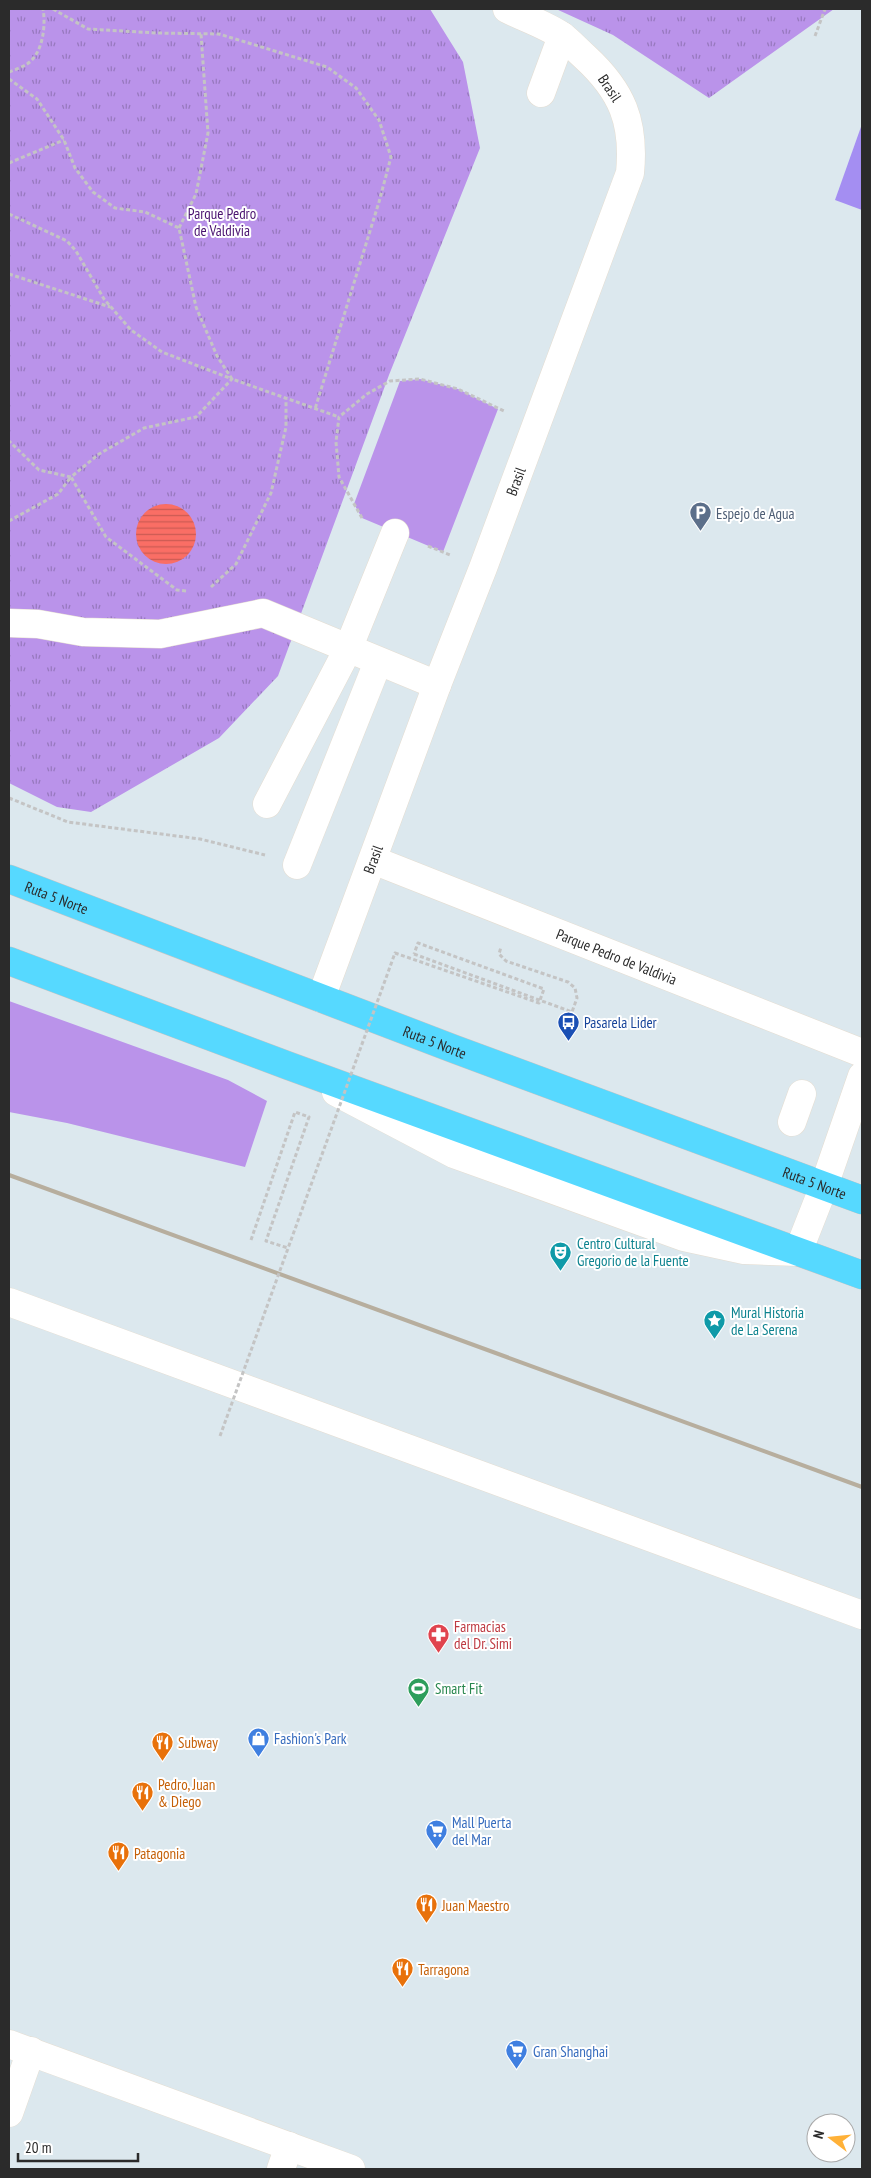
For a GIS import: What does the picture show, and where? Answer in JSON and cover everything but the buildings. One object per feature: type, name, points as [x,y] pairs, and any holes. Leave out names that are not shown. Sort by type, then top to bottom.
[{"type":"highway","name":"Ruta 5 Norte","points":[[9,879],[862,1200]]},
{"type":"highway","points":[[9,961],[289,1066],[862,1275]]},
{"type":"street","name":"Brasil","points":[[321,998],[437,685],[625,190],[630,172],[631,136],[627,118],[618,94],[602,73],[562,36],[507,9]]},
{"type":"street","points":[[542,92],[562,36]]},
{"type":"street","points":[[267,804],[348,650],[395,534]]},
{"type":"street","points":[[9,623],[38,624],[83,632],[160,634],[263,613],[348,650],[437,685]]},
{"type":"street","points":[[297,865],[378,662]]},
{"type":"street","name":"Parque Pedro de Valdivia","points":[[373,860],[862,1053]]},
{"type":"street","points":[[798,1252],[824,1186],[862,1076]]},
{"type":"street","points":[[792,1122],[802,1094]]},
{"type":"street","points":[[9,1302],[862,1615]]},
{"type":"street","points":[[9,2113],[20,2047],[285,2158],[351,2169]]},
{"type":"path","points":[[9,72],[29,63],[41,44],[46,23],[43,9]]},
{"type":"path","points":[[53,9],[88,29],[156,34],[219,34],[327,67],[356,88],[379,120],[391,156],[379,202],[315,409]]},
{"type":"path","points":[[815,36],[824,9]]},
{"type":"path","points":[[201,34],[208,133],[196,194],[179,228],[196,307],[217,356],[232,379]]},
{"type":"path","points":[[9,79],[37,99],[64,140],[75,168],[93,192],[115,208],[145,212],[179,228]]},
{"type":"path","points":[[9,163],[64,140]]},
{"type":"path","points":[[9,214],[67,242],[76,251],[104,299],[131,330],[162,352],[338,418]]},
{"type":"path","points":[[9,274],[111,307]]},
{"type":"path","points":[[9,521],[58,494],[71,477],[99,454],[144,428],[196,417],[232,379]]},
{"type":"path","points":[[483,568],[395,534],[362,518],[339,477],[336,442],[338,418],[367,394],[390,381],[420,379],[458,389],[492,407],[537,424]]},
{"type":"path","points":[[205,592],[236,564],[271,493],[286,427],[286,399]]},
{"type":"path","points":[[9,441],[39,470],[71,477],[106,536],[177,590],[196,592]]},
{"type":"path","points":[[9,798],[68,822],[200,839],[297,865]]},
{"type":"path","points":[[220,1436],[395,953],[539,1004],[544,988],[418,943],[414,954],[572,1012],[577,998],[575,988],[568,982],[506,961],[499,954],[501,946]]},
{"type":"path","points":[[251,1240],[295,1112],[309,1116],[266,1241],[288,1248]]},
{"type":"green space","name":"Parque Pedro de Valdivia","points":[[9,9],[430,9],[463,62],[480,148],[389,375],[278,676],[219,738],[91,812],[57,807],[9,783]]},
{"type":"green space","points":[[556,9],[834,9],[709,98],[613,35]]},
{"type":"green space","points":[[420,379],[458,389],[498,409],[443,552],[362,518],[354,504],[400,381]]},
{"type":"green space","points":[[9,1001],[228,1080],[267,1101],[245,1167],[67,1123],[9,1112]]},
{"type":"shaded area","points":[[862,124],[862,210],[835,200]]},
{"type":"shaded area","points":[[160,504],[172,504],[188,512],[194,522],[196,534],[194,546],[188,556],[172,564],[160,564],[144,556],[136,540],[136,528],[144,512]]},
{"type":"railway","points":[[9,1175],[862,1487]]},
{"type":"place","name":"Espejo de Agua","points":[[700,532]]},
{"type":"place","name":"Pasarela Lider","points":[[568,1041]]},
{"type":"place","name":"Centro Cultural Gregorio de la Fuente","points":[[561,1271]]},
{"type":"place","name":"Mural Historia de La Serena","points":[[715,1340]]},
{"type":"place","name":"Farmacias del Dr. Simi","points":[[438,1654]]},
{"type":"place","name":"Smart Fit","points":[[419,1707]]},
{"type":"place","name":"Fashion's Park","points":[[258,1757]]},
{"type":"place","name":"Subway","points":[[162,1761]]},
{"type":"place","name":"Pedro, Juan & Diego","points":[[142,1812]]},
{"type":"place","name":"Mall Puerta del Mar","points":[[436,1850]]},
{"type":"place","name":"Patagonia","points":[[118,1872]]},
{"type":"place","name":"Juan Maestro","points":[[426,1924]]},
{"type":"place","name":"Tarragona","points":[[402,1988]]},
{"type":"place","name":"Gran Shanghai","points":[[517,2070]]}]
